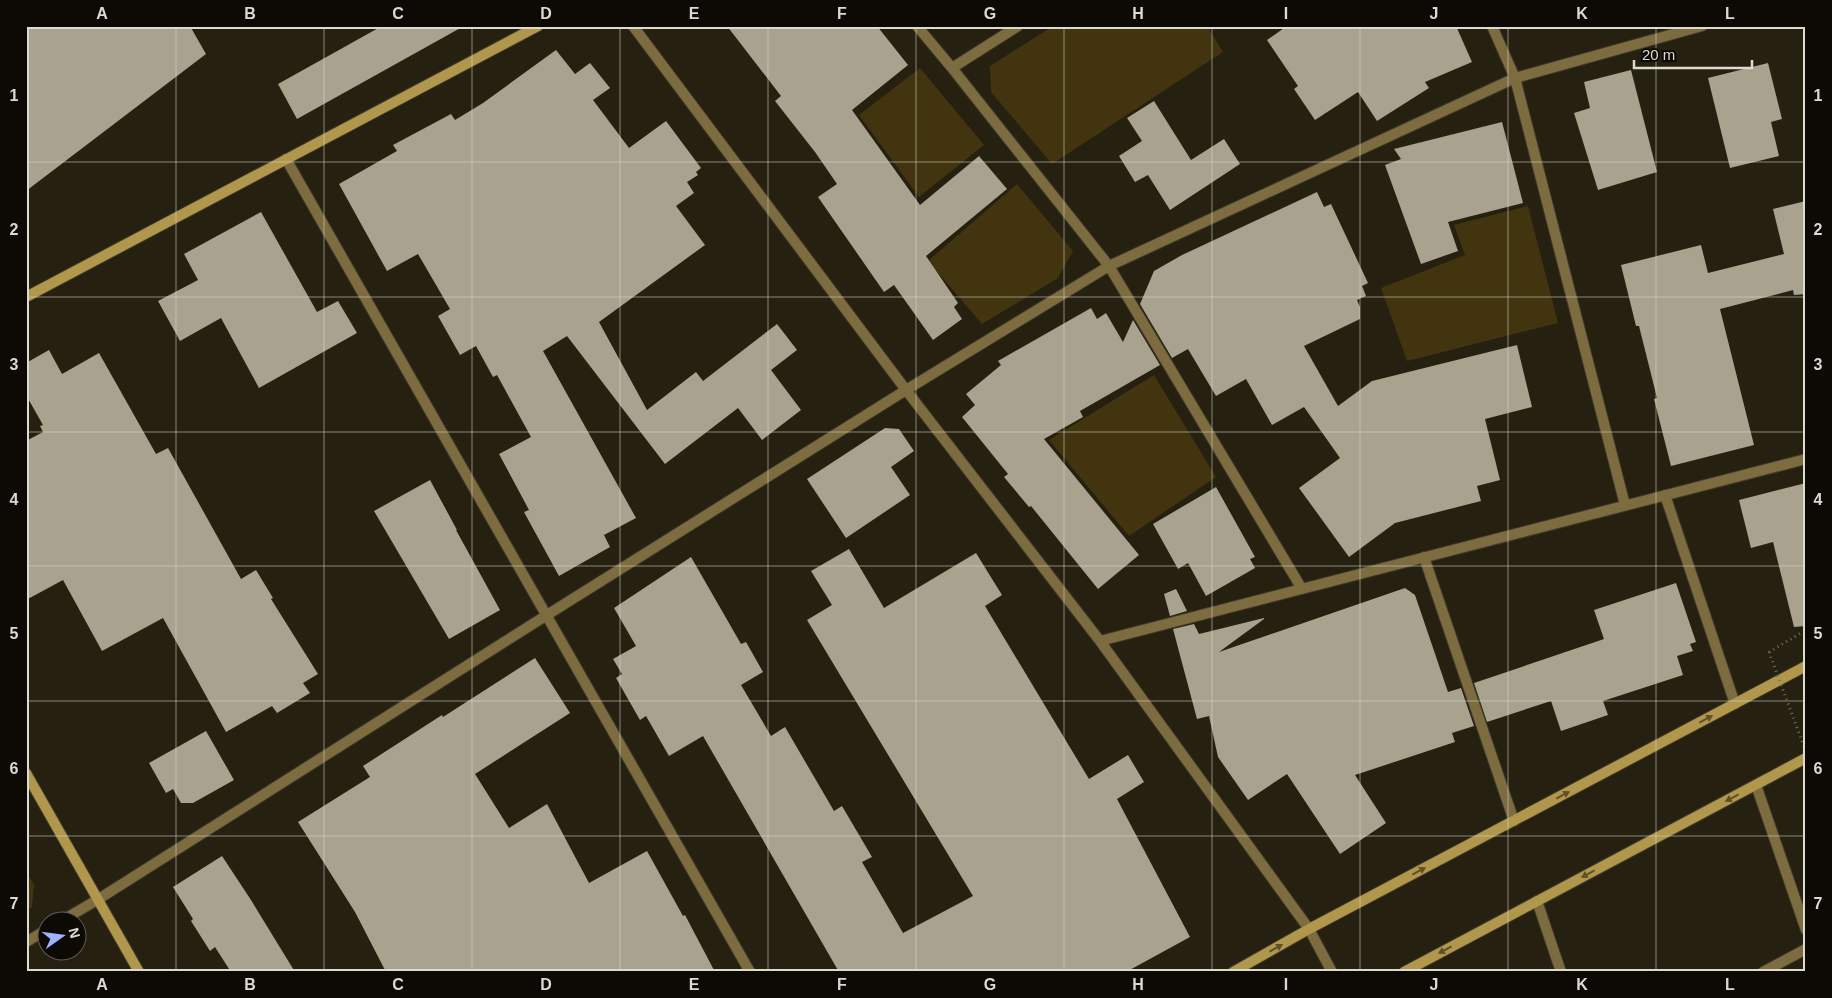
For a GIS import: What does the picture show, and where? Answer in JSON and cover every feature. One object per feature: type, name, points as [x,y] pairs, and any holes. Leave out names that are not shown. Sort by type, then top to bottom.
[{"type":"street","points":[[26,297],[538,26]]},
{"type":"street","points":[[633,26],[906,390],[1100,641],[1310,929],[1332,972]]},
{"type":"street","points":[[917,26],[1109,266],[1302,589]]},
{"type":"street","points":[[952,68],[1018,26]]},
{"type":"street","points":[[1492,26],[1515,78],[1625,505]]},
{"type":"street","points":[[80,910],[906,390],[1109,266],[1515,78],[1702,26]]},
{"type":"street","points":[[286,160],[750,972]]},
{"type":"street","points":[[1100,641],[1806,459]]},
{"type":"street","points":[[1665,495],[1735,704]]},
{"type":"street","points":[[1424,557],[1514,821]]},
{"type":"street","points":[[1233,972],[1310,929],[1806,666]]},
{"type":"street","points":[[1404,972],[1806,758]]},
{"type":"street","points":[[26,773],[139,972]]},
{"type":"street","points":[[1756,785],[1806,930]]},
{"type":"street","points":[[1536,901],[1561,972]]},
{"type":"street","points":[[26,942],[38,935]]},
{"type":"street","points":[[1763,972],[1806,949]]},
{"type":"path","points":[[1806,630],[1770,652],[1806,752]]},
{"type":"shaded area","points":[[1053,26],[1207,26],[1223,52],[1052,164],[991,92],[990,66]]},
{"type":"shaded area","points":[[920,68],[984,145],[919,197],[859,115]]},
{"type":"shaded area","points":[[1017,184],[1073,251],[1058,278],[982,324],[928,261]]},
{"type":"shaded area","points":[[1528,206],[1558,323],[1407,361],[1381,288],[1465,255],[1454,225]]},
{"type":"shaded area","points":[[1154,375],[1216,477],[1129,536],[1049,440]]},
{"type":"shaded area","points":[[26,871],[34,885],[32,907],[26,911]]},
{"type":"building","points":[[26,26],[190,26],[206,54],[26,191]]},
{"type":"building","points":[[382,26],[464,26],[297,119],[278,84]]},
{"type":"building","points":[[727,26],[877,26],[908,65],[852,110],[920,205],[979,156],[1007,189],[926,256],[958,303],[954,307],[962,319],[933,340],[894,285],[884,292],[818,197],[837,184],[815,152],[775,101],[781,96]]},
{"type":"building","points":[[1287,26],[1456,26],[1472,62],[1425,82],[1429,88],[1377,121],[1358,92],[1315,120],[1294,89],[1298,86],[1267,40]]},
{"type":"building","points":[[556,50],[575,74],[590,63],[610,88],[593,100],[629,148],[666,121],[701,168],[696,172],[698,175],[687,182],[694,193],[676,206],[705,245],[599,322],[647,410],[696,372],[703,381],[777,324],[797,350],[771,370],[801,410],[762,440],[738,408],[665,464],[567,336],[543,351],[636,518],[604,535],[610,547],[559,576],[524,512],[529,510],[499,454],[531,437],[497,375],[493,377],[476,346],[460,355],[438,316],[450,309],[418,254],[387,271],[339,184],[397,151],[393,145],[451,114],[455,120],[483,103]]},
{"type":"building","points":[[1768,63],[1782,119],[1771,122],[1779,156],[1730,168],[1708,78]]},
{"type":"building","points":[[1631,70],[1657,172],[1598,190],[1574,113],[1590,108],[1584,82]]},
{"type":"building","points":[[1154,101],[1191,160],[1224,139],[1240,164],[1170,210],[1148,175],[1135,182],[1119,156],[1142,141],[1127,118]]},
{"type":"building","points":[[1502,122],[1523,203],[1448,222],[1458,251],[1421,264],[1385,165],[1401,159],[1394,149]]},
{"type":"building","points":[[1317,192],[1324,207],[1331,204],[1368,283],[1362,286],[1366,296],[1357,300],[1360,307],[1360,319],[1304,346],[1338,406],[1372,381],[1517,345],[1532,407],[1485,419],[1500,480],[1477,486],[1481,501],[1395,523],[1349,557],[1299,488],[1340,458],[1304,407],[1272,425],[1246,379],[1216,396],[1188,349],[1172,358],[1140,304],[1154,271],[1182,255]]},
{"type":"building","points":[[1806,201],[1806,294],[1794,295],[1793,290],[1720,309],[1754,445],[1671,466],[1654,399],[1657,398],[1621,265],[1701,245],[1708,273],[1784,254],[1773,209]]},
{"type":"building","points":[[261,212],[317,312],[338,301],[357,333],[259,388],[221,318],[180,341],[158,301],[198,280],[184,254]]},
{"type":"building","points":[[1091,308],[1097,319],[1106,313],[1123,342],[1133,320],[1160,365],[1080,411],[1083,417],[1044,439],[1139,555],[1098,589],[1031,506],[1029,507],[1004,477],[1008,474],[962,417],[975,405],[966,394],[1001,365],[998,361]]},
{"type":"building","points":[[49,350],[62,374],[99,353],[156,454],[168,448],[241,579],[256,570],[273,598],[271,599],[318,674],[303,683],[310,693],[277,713],[272,706],[226,732],[163,618],[102,651],[63,580],[26,600],[26,441],[43,432],[40,426],[43,425],[26,395],[26,363]]},
{"type":"building","points":[[885,428],[899,429],[914,451],[891,467],[910,495],[846,538],[807,479]]},
{"type":"building","points":[[430,480],[500,610],[449,639],[374,511]]},
{"type":"building","points":[[1806,483],[1806,626],[1794,627],[1773,542],[1751,548],[1739,500]]},
{"type":"building","points":[[1216,487],[1255,557],[1250,559],[1255,568],[1206,596],[1188,563],[1178,569],[1153,524]]},
{"type":"building","points":[[849,549],[884,608],[976,553],[1002,595],[985,606],[1089,779],[1128,755],[1144,782],[1117,799],[1190,937],[1126,972],[839,972],[703,736],[669,756],[646,716],[640,720],[616,678],[622,674],[613,659],[636,646],[614,608],[691,557],[741,644],[746,642],[763,672],[741,685],[771,736],[785,727],[834,811],[842,806],[872,857],[862,862],[903,933],[973,896],[807,620],[832,605],[811,571]]},
{"type":"building","points":[[1676,583],[1696,642],[1690,644],[1693,651],[1677,656],[1683,675],[1603,701],[1608,715],[1561,731],[1551,701],[1487,722],[1474,683],[1604,639],[1594,610]]},
{"type":"building","points":[[1405,588],[1415,595],[1448,692],[1461,688],[1474,726],[1452,733],[1455,742],[1355,775],[1386,823],[1340,854],[1287,774],[1248,800],[1218,757],[1209,716],[1197,719],[1173,629],[1194,624],[1199,634],[1264,618],[1219,652]]},
{"type":"building","points":[[1176,589],[1187,611],[1170,616],[1164,594]]},
{"type":"building","points":[[535,658],[570,713],[475,774],[509,828],[547,804],[589,883],[647,851],[683,916],[685,915],[715,972],[386,972],[355,912],[298,822],[370,777],[363,766]]},
{"type":"building","points":[[206,731],[234,780],[193,803],[181,803],[173,789],[166,793],[149,763]]},
{"type":"building","points":[[222,856],[295,972],[231,972],[215,947],[210,951],[191,921],[193,919],[173,887]]}]
